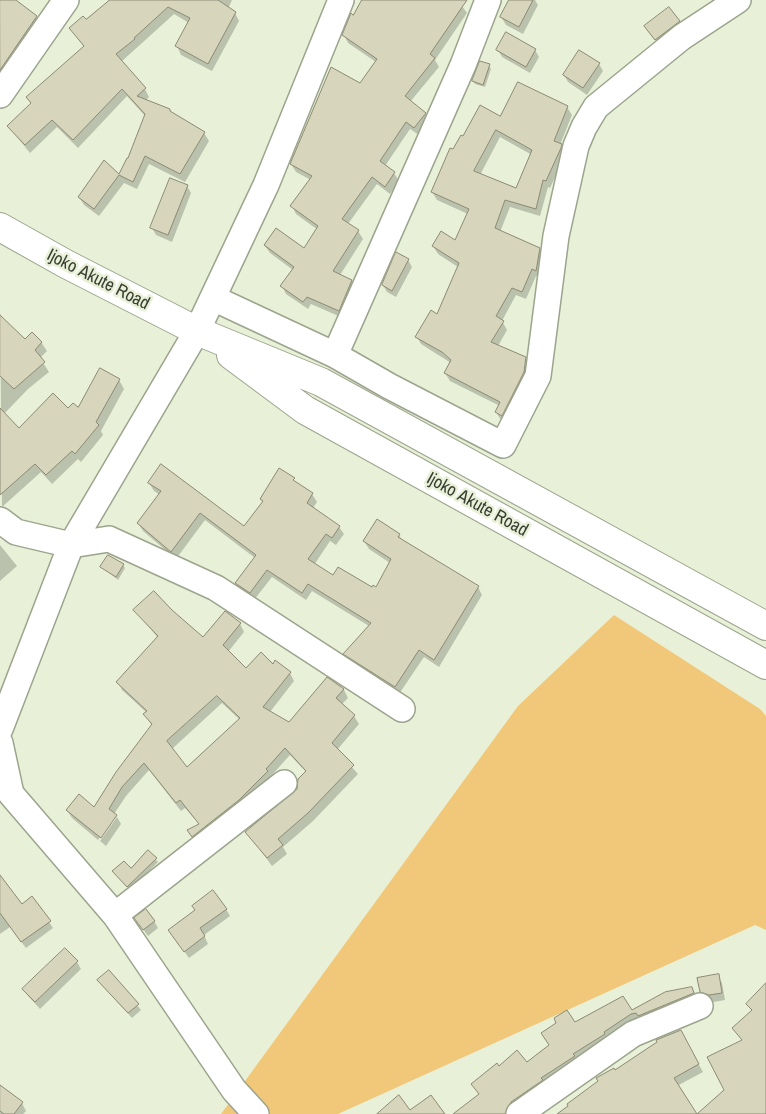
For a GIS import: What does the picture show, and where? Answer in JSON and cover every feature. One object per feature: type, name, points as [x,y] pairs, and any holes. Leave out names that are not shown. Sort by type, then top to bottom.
[{"type":"main road","name":"Ijoko Akute Road","points":[[0,227],[66,264],[197,331],[321,382],[766,626]]},
{"type":"main road","name":"Ijoko Akute Road","points":[[197,331],[305,410],[766,665]]},
{"type":"street","points":[[0,95],[65,0]]},
{"type":"street","points":[[0,729],[71,545],[197,331],[266,185],[340,0]]},
{"type":"street","points":[[335,355],[459,74],[488,0]]},
{"type":"street","points":[[213,298],[335,355],[389,386],[503,445],[538,376],[556,236],[576,146],[584,127],[596,107],[682,37],[738,0]]},
{"type":"street","points":[[0,520],[16,532],[71,545],[109,539],[216,588],[402,710]]},
{"type":"street","points":[[0,742],[4,796],[115,915],[234,1090],[256,1114]]},
{"type":"street","points":[[115,915],[284,783]]},
{"type":"street","points":[[519,1114],[633,1034],[700,1006]]},
{"type":"shaded area","points":[[614,615],[760,709],[766,716],[766,930],[755,925],[338,1114],[221,1114],[518,706]]},
{"type":"building","points":[[0,0],[16,0],[37,16],[0,70]]},
{"type":"building","points":[[110,0],[218,0],[236,12],[208,64],[175,46],[190,18],[168,7],[135,39],[116,54],[146,88],[137,96],[170,109],[170,111],[205,132],[180,174],[145,156],[133,182],[119,175],[94,209],[78,197],[104,160],[119,174],[128,158],[145,114],[122,89],[73,140],[52,120],[25,145],[7,126],[31,103],[26,97],[84,46],[69,28],[83,16],[86,19]]},
{"type":"building","points":[[362,0],[467,0],[430,54],[435,58],[405,96],[426,113],[414,128],[406,122],[380,161],[395,172],[385,187],[372,177],[342,219],[359,230],[333,271],[352,280],[339,311],[307,297],[303,302],[280,286],[294,267],[264,245],[276,228],[304,248],[318,226],[290,206],[312,176],[290,164],[331,67],[360,83],[377,59],[342,35],[351,13],[353,15]]},
{"type":"building","points":[[509,0],[533,0],[519,27],[500,17]]},
{"type":"building","points":[[669,7],[680,21],[655,40],[644,26]]},
{"type":"building","points":[[506,32],[536,49],[526,67],[496,50]]},
{"type":"building","points":[[579,50],[600,63],[583,88],[563,75]]},
{"type":"building","points":[[480,61],[490,64],[483,85],[472,81]]},
{"type":"building","points":[[518,82],[568,106],[554,141],[562,144],[561,148],[546,181],[543,180],[536,209],[505,200],[495,228],[540,248],[536,271],[532,269],[522,292],[512,288],[496,316],[504,321],[491,342],[526,357],[524,372],[502,416],[495,412],[500,402],[444,373],[451,360],[442,352],[415,337],[431,310],[437,314],[459,263],[432,246],[441,231],[455,240],[469,209],[431,192],[450,148],[453,149],[461,135],[463,136],[480,105],[500,116]],"holes":[[[496,130],[532,150],[516,188],[474,171]]]},
{"type":"building","points":[[170,178],[188,185],[168,235],[150,228]]},
{"type":"building","points":[[396,252],[409,259],[392,291],[382,285]]},
{"type":"building","points":[[0,315],[25,339],[32,332],[42,342],[35,350],[45,362],[14,389],[0,376]]},
{"type":"building","points":[[100,368],[120,379],[96,422],[99,425],[75,454],[72,451],[46,475],[35,464],[0,495],[0,408],[19,428],[53,393],[68,408],[73,403],[78,407]]},
{"type":"building","points":[[161,464],[244,526],[263,501],[260,499],[279,468],[295,478],[293,480],[313,493],[307,503],[340,526],[332,538],[326,534],[308,559],[333,575],[338,567],[372,587],[373,585],[376,587],[391,559],[363,541],[377,519],[400,534],[398,537],[479,586],[434,660],[419,650],[395,687],[343,654],[371,623],[308,584],[302,593],[267,570],[250,593],[235,583],[256,555],[200,513],[171,552],[137,523],[161,491],[148,483]]},
{"type":"building","points":[[108,555],[124,564],[116,577],[100,567]]},
{"type":"building","points":[[154,591],[172,610],[203,637],[225,611],[241,623],[223,645],[246,668],[261,652],[273,664],[275,660],[291,672],[263,707],[289,722],[327,677],[344,689],[336,698],[355,715],[332,743],[354,765],[308,813],[278,839],[283,845],[267,858],[245,832],[297,789],[298,779],[306,771],[285,748],[266,769],[268,771],[239,800],[192,837],[187,830],[199,824],[180,800],[176,803],[144,763],[122,787],[109,809],[117,815],[101,838],[66,810],[79,794],[94,807],[116,772],[152,724],[143,714],[147,711],[116,682],[158,636],[133,610]],"holes":[[[217,696],[240,718],[187,767],[167,741]]]},
{"type":"building","points":[[148,850],[157,858],[127,887],[112,871],[124,861],[131,868]]},
{"type":"building","points":[[0,875],[22,904],[32,896],[51,921],[21,942],[0,913]]},
{"type":"building","points":[[213,890],[227,909],[200,928],[205,936],[184,952],[168,930],[195,910],[192,906]]},
{"type":"building","points":[[146,909],[155,921],[143,930],[134,918]]},
{"type":"building","points":[[65,948],[78,961],[35,1002],[22,989]]},
{"type":"building","points":[[109,970],[139,1004],[128,1013],[97,980]]},
{"type":"building","points":[[719,974],[722,993],[709,995],[700,992],[697,978]]},
{"type":"building","points":[[766,983],[766,1114],[697,1114],[724,1090],[707,1057],[742,1040],[732,1028],[752,1010],[746,1004]]},
{"type":"building","points":[[692,987],[694,993],[638,1016],[636,1013],[631,1014],[604,1032],[605,1034],[573,1054],[575,1056],[541,1078],[543,1080],[511,1102],[505,1114],[453,1114],[479,1094],[471,1084],[497,1063],[499,1066],[517,1050],[527,1062],[549,1045],[541,1033],[556,1023],[554,1018],[567,1010],[575,1022],[623,996],[632,1010],[665,992]]},
{"type":"building","points":[[681,1030],[699,1064],[674,1078],[697,1114],[557,1114],[568,1106],[567,1104],[598,1081],[596,1078],[614,1068],[615,1070],[657,1042],[656,1040]]},
{"type":"building","points":[[0,1085],[23,1102],[14,1114],[4,1114],[0,1111]]},
{"type":"building","points":[[399,1095],[410,1110],[431,1095],[445,1114],[377,1114]]}]
